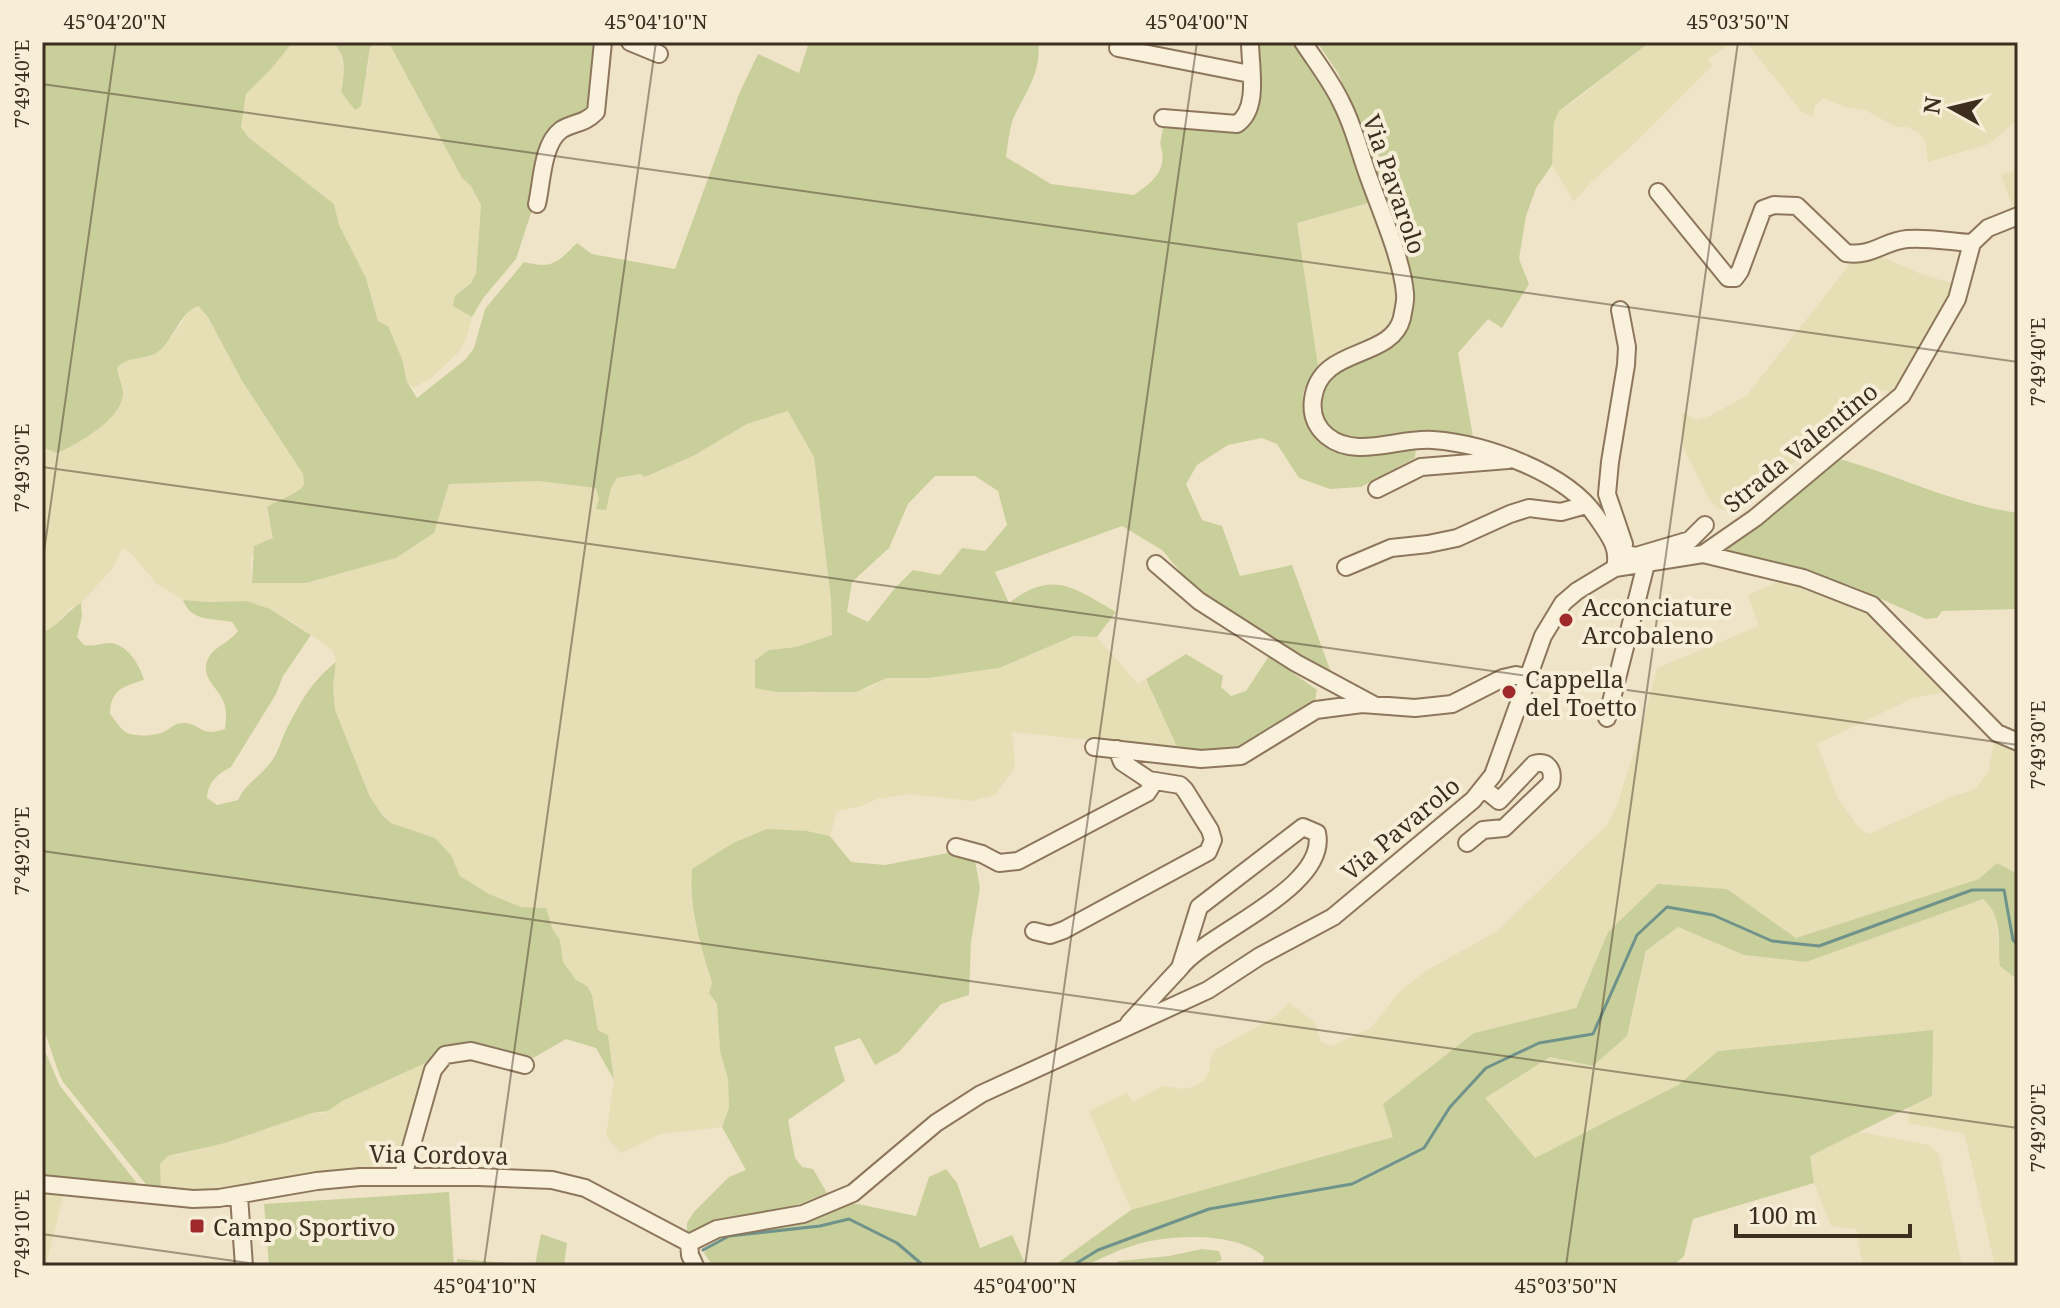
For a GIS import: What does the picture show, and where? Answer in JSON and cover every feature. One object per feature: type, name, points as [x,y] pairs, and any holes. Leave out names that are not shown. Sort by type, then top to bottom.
[{"type":"street","points":[[537,204],[551,144],[561,131],[586,122],[596,112],[603,42]]},
{"type":"street","points":[[630,42],[659,54]]},
{"type":"street","points":[[1163,118],[1237,124],[1249,112],[1250,42]]},
{"type":"street","name":"Via Pavarolo","points":[[689,1243],[717,1229],[803,1214],[853,1193],[936,1123],[981,1094],[1208,990],[1260,956],[1333,917],[1473,800],[1483,788],[1493,775],[1543,636],[1563,603],[1618,558],[1601,523],[1578,495],[1540,471],[1496,453],[1433,440],[1357,448],[1337,443],[1325,435],[1315,422],[1312,406],[1314,390],[1323,373],[1343,358],[1370,349],[1393,333],[1401,321],[1405,294],[1394,250],[1342,104],[1303,42]]},
{"type":"street","points":[[1118,48],[1250,74]]},
{"type":"street","points":[[1658,192],[1728,278],[1735,278],[1740,271],[1763,209],[1774,205],[1797,206],[1846,253],[1857,255],[1907,239],[1972,243],[1988,228],[2018,216]]},
{"type":"street","name":"Strada Valentino","points":[[1703,554],[1755,518],[1902,395],[1957,299],[1972,243]]},
{"type":"street","points":[[1618,558],[1624,544],[1607,494],[1626,365],[1627,347],[1620,310]]},
{"type":"street","points":[[1377,489],[1421,467],[1514,460]]},
{"type":"street","points":[[1346,567],[1391,548],[1457,538],[1529,508],[1561,512],[1586,505]]},
{"type":"street","points":[[1618,558],[1636,556],[1690,540],[1705,525]]},
{"type":"street","points":[[1618,558],[1646,564],[1703,554],[1803,578],[1872,605],[1997,733],[2018,742]]},
{"type":"street","points":[[1156,564],[1199,601],[1296,663],[1375,706]]},
{"type":"street","points":[[1607,718],[1646,564]]},
{"type":"street","points":[[1094,747],[1201,759],[1241,756],[1316,710],[1362,704],[1415,708],[1452,704],[1503,678],[1516,675],[1529,678]]},
{"type":"street","points":[[1034,931],[1050,935],[1064,930],[1208,852],[1213,840],[1210,830],[1185,790],[1180,785],[1149,780],[1122,762],[1117,749]]},
{"type":"street","points":[[1467,843],[1483,830],[1504,828],[1551,783],[1552,773],[1547,765],[1534,764],[1499,801],[1483,788]]},
{"type":"street","points":[[956,847],[982,854],[999,863],[1018,861],[1147,793],[1151,787],[1149,780]]},
{"type":"street","points":[[1125,1028],[1180,968],[1187,959],[1243,923],[1293,884],[1311,861],[1318,840],[1317,833],[1303,827],[1295,832],[1199,907],[1180,968]]},
{"type":"street","points":[[403,1176],[433,1070],[445,1055],[471,1051],[525,1065]]},
{"type":"street","name":"Via Cordova","points":[[42,1184],[240,1204],[317,1181],[403,1176],[483,1177],[570,1184],[610,1200],[689,1243]]},
{"type":"street","points":[[240,1204],[244,1266]]},
{"type":"street","points":[[689,1243],[695,1266]]},
{"type":"shaded area","points":[[293,42],[333,42],[340,49],[344,70],[341,92],[368,70],[373,42],[389,42],[462,178],[471,186],[481,205],[476,273],[453,305],[472,317],[466,339],[458,353],[431,378],[413,388],[407,382],[402,359],[388,326],[378,321],[366,278],[339,225],[334,204],[248,137],[241,127],[246,94]]},
{"type":"shaded area","points":[[1650,42],[1733,42],[1708,59],[1712,66],[1574,202],[1552,165],[1554,122],[1559,110]]},
{"type":"shaded area","points":[[1746,42],[2018,42],[2018,124],[2016,121],[1989,144],[1928,162],[1925,140],[1918,132],[1907,127],[1896,127],[1867,111],[1823,98],[1814,107],[1814,117],[1802,112]]},
{"type":"shaded area","points":[[2018,169],[2018,209],[2014,210],[2001,175]]},
{"type":"shaded area","points":[[1372,202],[1400,293],[1396,320],[1389,329],[1367,344],[1318,366],[1297,223]]},
{"type":"shaded area","points":[[1878,255],[1921,274],[1954,284],[1950,297],[1896,393],[1880,390],[1864,392],[1843,409],[1837,424],[1817,437],[1800,459],[1766,481],[1743,506],[1732,511],[1717,508],[1709,499],[1683,447],[1682,412],[1696,420],[1710,416],[1747,395],[1853,260]]},
{"type":"shaded area","points":[[197,306],[208,317],[242,381],[303,474],[304,485],[297,493],[276,500],[267,517],[273,527],[273,538],[251,557],[252,583],[306,583],[396,558],[434,533],[448,484],[538,481],[596,488],[599,499],[617,478],[640,474],[646,477],[693,456],[747,424],[789,411],[814,457],[831,600],[832,635],[796,647],[769,650],[755,660],[755,688],[810,693],[867,689],[887,678],[929,678],[999,668],[1075,636],[1097,637],[1138,684],[1146,679],[1178,749],[1012,732],[1015,767],[995,795],[971,801],[909,794],[877,799],[837,811],[830,836],[807,831],[693,915],[712,982],[709,993],[717,1004],[720,1051],[728,1079],[729,1108],[722,1127],[660,1134],[621,1153],[606,1136],[614,1080],[608,1035],[598,1030],[592,995],[587,986],[576,980],[563,962],[560,940],[553,930],[546,908],[521,907],[489,894],[460,876],[451,855],[435,838],[391,823],[383,816],[370,797],[335,710],[333,686],[336,662],[333,651],[298,625],[270,609],[247,601],[183,600],[157,584],[128,550],[122,549],[113,568],[81,603],[69,609],[55,627],[42,632],[42,447],[57,453],[99,427],[123,390],[117,368],[124,360],[135,359],[172,337],[191,308]]},
{"type":"shaded area","points":[[1782,580],[1826,591],[1871,614],[1944,692],[1913,698],[1817,744],[1838,799],[1859,828],[1869,834],[1953,796],[1974,790],[1988,772],[1995,738],[2018,755],[2018,874],[1997,863],[1980,879],[1796,938],[1727,889],[1608,932],[1576,1008],[1474,1033],[1383,1104],[1394,1137],[1131,1210],[1089,1111],[1127,1093],[1133,1102],[1163,1086],[1184,1089],[1195,1086],[1204,1080],[1210,1070],[1210,1060],[1215,1050],[1273,1018],[1289,1003],[1315,1022],[1321,1042],[1331,1046],[1371,1028],[1398,993],[1427,970],[1496,932],[1607,825],[1617,805],[1640,733],[1657,668],[1759,626],[1748,595]]},
{"type":"shaded area","points":[[1983,899],[1996,916],[2000,966],[2018,980],[2018,1266],[1995,1266],[1965,1136],[1908,1123],[1910,1106],[1932,1096],[1932,1030],[1718,1051],[1678,1085],[1535,1158],[1484,1098],[1550,1057],[1593,1066],[1627,1036],[1647,951],[1678,927],[1744,955],[1806,962]]},
{"type":"shaded area","points":[[432,1060],[398,1169],[233,1192],[164,1191],[161,1187],[160,1164],[168,1156],[312,1113],[323,1113],[342,1101]]},
{"type":"shaded area","points":[[1860,1132],[1929,1145],[1939,1154],[1962,1266],[1863,1266],[1856,1229],[1831,1226],[1814,1183],[1809,1156]]},
{"type":"shaded area","points":[[42,1194],[63,1196],[46,1266],[42,1266]]},
{"type":"green space","points":[[42,42],[293,42],[246,94],[241,127],[248,137],[334,204],[339,225],[366,278],[378,321],[388,326],[402,359],[407,382],[417,398],[466,359],[474,348],[485,309],[524,262],[554,263],[577,243],[592,254],[675,269],[739,94],[758,54],[799,73],[809,42],[1038,42],[1035,73],[1013,119],[1006,157],[1051,184],[1134,195],[1153,180],[1161,168],[1160,144],[1164,122],[1246,121],[1253,42],[1298,42],[1337,104],[1372,202],[1297,223],[1318,366],[1304,390],[1305,409],[1334,447],[1416,446],[1415,458],[1361,487],[1330,489],[1299,478],[1277,444],[1262,438],[1228,445],[1197,465],[1186,484],[1202,520],[1222,526],[1240,576],[1292,565],[1333,678],[1208,604],[1162,550],[1122,526],[995,572],[1009,603],[1038,587],[1063,586],[1116,612],[1097,637],[1074,636],[999,668],[929,678],[887,678],[856,692],[776,692],[755,688],[755,660],[769,650],[796,647],[832,635],[831,600],[814,457],[788,411],[747,424],[693,456],[645,477],[640,474],[617,478],[611,488],[606,510],[596,509],[599,499],[596,488],[538,481],[449,484],[434,533],[396,558],[306,583],[252,583],[254,546],[273,538],[267,507],[300,489],[304,485],[303,474],[242,381],[208,317],[198,306],[187,314],[159,351],[126,361],[117,368],[123,394],[121,403],[107,421],[87,437],[57,453],[42,447]],"holes":[[[935,476],[975,476],[998,491],[1007,525],[985,551],[962,548],[940,575],[913,570],[868,622],[847,612],[852,582],[889,548],[908,504]]]},
{"type":"green space","points":[[333,42],[373,42],[361,106],[355,110],[341,92],[343,60]]},
{"type":"green space","points":[[386,42],[600,42],[593,109],[559,127],[516,259],[484,297],[472,317],[453,306],[455,296],[471,283],[476,273],[481,205],[471,186],[462,178]]},
{"type":"green space","points":[[1317,42],[1650,42],[1559,111],[1554,122],[1552,165],[1536,188],[1526,216],[1519,259],[1529,284],[1502,328],[1488,319],[1458,353],[1474,442],[1357,444],[1338,440],[1318,420],[1317,391],[1325,376],[1401,335],[1411,315],[1414,296],[1410,271],[1391,208],[1338,73]]},
{"type":"green space","points":[[1836,458],[1971,503],[2018,513],[2018,609],[1942,611],[1937,618],[1926,619],[1852,586],[1720,548]]},
{"type":"green space","points":[[183,600],[247,601],[270,609],[311,635],[283,676],[276,694],[231,767],[211,783],[207,798],[217,805],[238,800],[274,758],[308,692],[336,662],[333,686],[335,710],[370,797],[391,823],[435,838],[451,855],[460,876],[489,894],[521,907],[546,908],[553,930],[560,940],[563,962],[576,980],[587,986],[592,995],[598,1030],[608,1035],[614,1080],[596,1048],[566,1039],[533,1058],[480,1044],[458,1044],[432,1060],[342,1101],[328,1111],[312,1113],[225,1143],[168,1156],[160,1164],[161,1187],[149,1188],[63,1082],[42,1027],[42,632],[81,603],[82,616],[77,637],[84,645],[116,644],[132,656],[144,680],[130,684],[115,694],[110,714],[127,733],[157,734],[183,723],[210,732],[225,729],[224,703],[207,676],[206,664],[211,653],[238,631],[232,622],[197,616]]},
{"type":"green space","points":[[1186,654],[1223,676],[1221,687],[1231,696],[1246,691],[1269,656],[1317,690],[1315,701],[1245,746],[1216,752],[1178,749],[1146,679]]},
{"type":"green space","points":[[767,829],[807,831],[830,836],[851,862],[885,865],[948,853],[975,861],[980,888],[971,942],[969,995],[941,1004],[899,1052],[875,1065],[860,1038],[834,1047],[845,1081],[788,1120],[795,1158],[802,1167],[813,1169],[827,1193],[756,1216],[719,1219],[687,1235],[687,1223],[694,1212],[729,1177],[746,1170],[722,1127],[729,1108],[728,1079],[720,1051],[717,1004],[709,993],[712,982],[694,912],[692,869],[733,843]]},
{"type":"green space","points":[[1997,863],[2018,874],[2018,980],[2000,966],[1997,922],[1983,899],[1806,962],[1744,955],[1678,927],[1646,951],[1627,1036],[1593,1066],[1550,1057],[1485,1098],[1535,1158],[1678,1085],[1718,1051],[1933,1030],[1932,1096],[1810,1156],[1814,1183],[1693,1219],[1684,1256],[1673,1266],[1262,1266],[1264,1257],[1237,1243],[1182,1237],[1127,1248],[1091,1263],[1092,1266],[1048,1266],[1059,1262],[1131,1210],[1393,1137],[1383,1104],[1474,1033],[1576,1008],[1608,932],[1658,884],[1727,889],[1796,938],[1979,879]]},
{"type":"green space","points":[[42,1044],[60,1086],[140,1187],[42,1178]]},
{"type":"green space","points":[[946,1169],[957,1183],[980,1248],[1012,1235],[1024,1261],[1040,1266],[713,1266],[704,1253],[707,1247],[726,1239],[727,1235],[742,1230],[789,1226],[848,1202],[916,1216],[929,1177]]},
{"type":"green space","points":[[449,1192],[454,1266],[269,1266],[264,1204]]},
{"type":"green space","points":[[541,1234],[567,1243],[564,1266],[457,1266],[457,1259],[535,1265]]},
{"type":"green space","points":[[1202,1249],[1219,1251],[1222,1260],[1204,1266],[1110,1266],[1119,1261]]},
{"type":"waterway","points":[[1072,1266],[1098,1250],[1209,1209],[1352,1184],[1424,1148],[1450,1107],[1486,1068],[1539,1043],[1593,1034],[1637,935],[1667,907],[1713,915],[1772,941],[1819,946],[1972,890],[2004,890],[2013,940],[2018,945]]},
{"type":"waterway","points":[[703,1250],[729,1236],[820,1226],[849,1219],[897,1243],[924,1266]]},
{"type":"place","name":"Acconciature Arcobaleno","points":[[1566,620]]},
{"type":"place","name":"Cappella del Toetto","points":[[1509,692]]},
{"type":"place","name":"Campo Sportivo","points":[[197,1226]]}]
